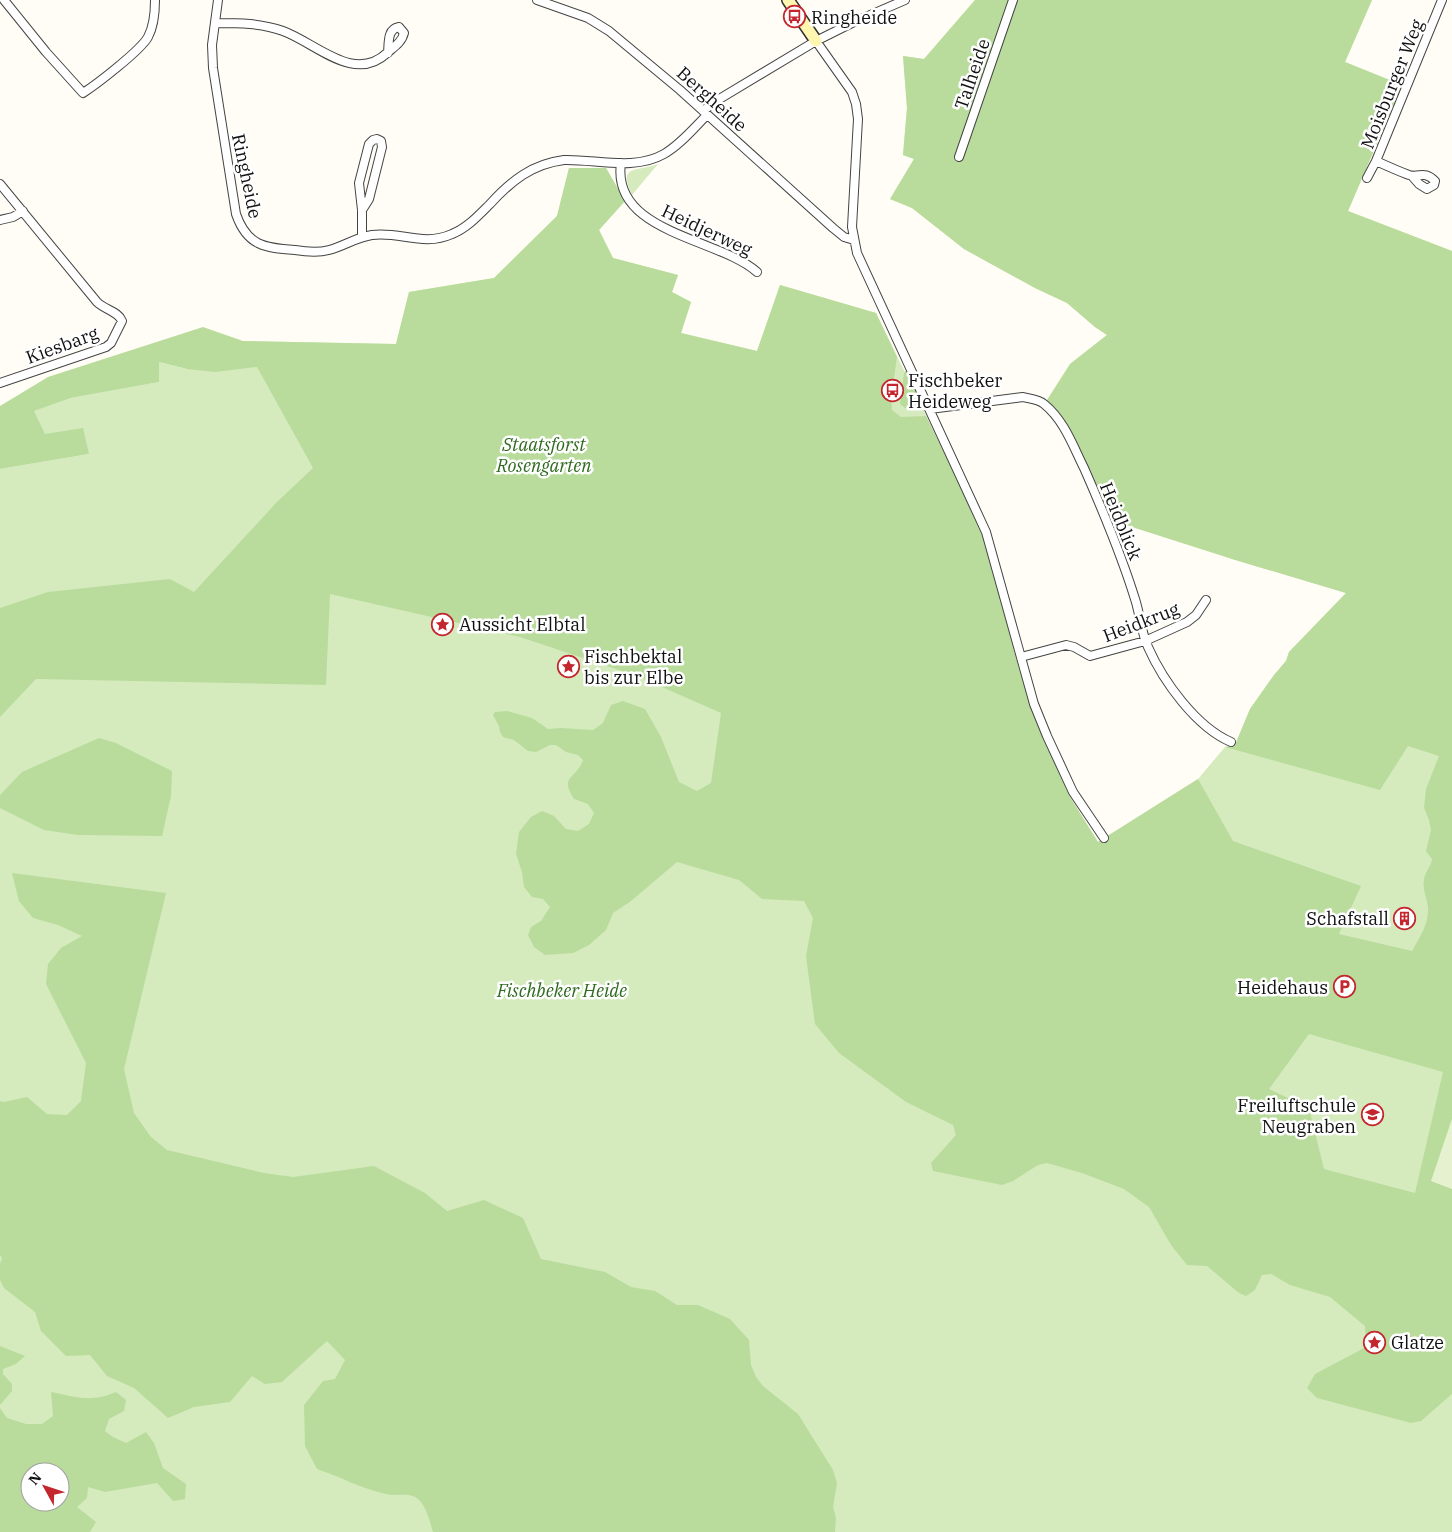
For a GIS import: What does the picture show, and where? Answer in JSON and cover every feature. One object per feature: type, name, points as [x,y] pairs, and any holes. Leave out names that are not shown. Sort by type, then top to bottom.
[{"type":"street","points":[[4,0],[46,52],[83,93],[129,56],[147,38],[156,14],[155,0]]},
{"type":"street","name":"Ringheide","points":[[218,0],[212,45],[213,68],[236,214],[241,227],[250,238],[263,247],[311,252],[330,250],[362,237],[381,235],[426,240],[444,237],[468,225],[515,180],[533,168],[553,161],[633,164],[657,158],[673,148],[716,101],[816,41],[905,0]]},
{"type":"street","name":"Bergheide","points":[[537,0],[578,14],[599,24],[636,52],[833,228],[854,240]]},
{"type":"street","points":[[788,0],[852,92],[858,119],[852,227],[857,253],[986,532],[1037,711],[1050,745],[1073,792],[1104,838]]},
{"type":"street","name":"Talheide","points":[[959,157],[1013,0]]},
{"type":"street","name":"Moisburger Weg","points":[[1367,178],[1376,162],[1442,0]]},
{"type":"street","points":[[215,23],[252,23],[275,28],[348,63],[356,65],[375,62],[388,53]]},
{"type":"street","points":[[362,210],[368,199],[382,147],[382,143],[378,139],[373,140],[369,144],[359,183],[362,237]]},
{"type":"street","points":[[1376,162],[1412,176]]},
{"type":"street","name":"Heidjerweg","points":[[621,163],[619,176],[625,193],[635,206],[655,224],[739,259],[758,272]]},
{"type":"street","points":[[0,184],[23,211],[13,217],[0,220]]},
{"type":"street","name":"Kiesbarg","points":[[0,383],[106,347],[111,343],[122,321],[114,312],[99,304],[23,211]]},
{"type":"street","name":"Heidblick","points":[[930,409],[1023,397],[1034,399],[1044,404],[1057,418],[1067,432],[1103,511],[1135,600],[1145,641],[1162,672],[1190,710],[1206,726],[1231,742]]},
{"type":"street","name":"Heidkrug","points":[[1021,657],[1066,645],[1074,647],[1090,656],[1145,641],[1187,622],[1196,615],[1206,600]]},
{"type":"green space","name":"Fischbeker Heide","points":[[975,0],[1372,0],[1345,62],[1402,85],[1348,211],[1452,251],[1452,1532],[0,1532],[0,469],[89,454],[45,435],[33,411],[71,398],[158,382],[159,362],[187,369],[243,341],[396,344],[409,292],[494,278],[557,216],[569,168],[606,168],[625,201],[599,230],[613,258],[678,275],[672,292],[691,302],[681,333],[757,351],[780,285],[876,313],[984,534],[1015,655],[1037,724],[1070,797],[1098,842],[1198,779],[1225,747],[1235,745],[1250,709],[1286,661],[1289,652],[1346,593],[1232,559],[1070,364],[1107,335],[1067,303],[1035,288],[964,249],[912,208],[890,199],[914,159],[903,155],[907,108],[903,56],[924,59]]},
{"type":"green space","name":"Staatsforst Rosengarten","points":[[975,0],[1372,0],[1345,62],[1402,85],[1348,211],[1452,251],[1452,1119],[1432,1181],[1452,1189],[1452,1394],[1421,1421],[1411,1423],[1317,1398],[1307,1388],[1315,1374],[1366,1347],[1365,1326],[1330,1297],[1290,1285],[1271,1274],[1262,1275],[1255,1290],[1246,1296],[1239,1293],[1207,1266],[1187,1265],[1171,1245],[1149,1207],[1124,1189],[1082,1173],[1047,1163],[1038,1165],[1013,1181],[1002,1185],[933,1171],[931,1163],[956,1135],[953,1125],[906,1102],[839,1053],[815,1024],[806,956],[813,918],[804,901],[762,899],[739,880],[677,862],[631,901],[613,913],[606,930],[589,945],[573,953],[545,955],[534,947],[528,935],[531,927],[541,921],[550,907],[543,899],[532,897],[524,887],[522,872],[516,854],[519,832],[531,817],[542,811],[554,816],[566,829],[578,831],[589,824],[594,813],[588,804],[574,799],[568,786],[568,781],[577,771],[583,760],[578,755],[566,752],[556,745],[550,745],[536,752],[528,751],[514,740],[503,737],[493,715],[495,712],[507,711],[532,718],[548,729],[593,730],[603,723],[611,705],[623,701],[645,709],[661,737],[679,782],[697,791],[711,783],[721,713],[637,676],[520,637],[330,594],[326,685],[36,679],[0,717],[0,608],[48,592],[170,579],[194,592],[276,503],[313,468],[257,367],[215,372],[187,369],[159,362],[159,382],[71,398],[34,411],[45,434],[83,428],[89,454],[0,469],[0,406],[48,377],[203,327],[243,341],[396,344],[409,292],[494,278],[557,216],[569,168],[606,168],[625,201],[599,230],[613,258],[678,275],[672,292],[691,302],[681,333],[757,351],[780,285],[876,313],[897,357],[891,398],[892,410],[901,417],[926,416],[984,534],[1015,655],[1037,724],[1070,797],[1098,842],[1198,779],[1233,841],[1361,886],[1339,934],[1412,951],[1423,930],[1428,913],[1424,883],[1432,859],[1426,851],[1431,830],[1424,808],[1426,789],[1439,756],[1408,746],[1380,790],[1225,747],[1235,745],[1250,709],[1286,661],[1289,652],[1346,593],[1110,520],[1068,432],[1045,403],[1070,364],[1107,335],[1067,303],[1035,288],[964,249],[912,208],[890,199],[914,159],[903,155],[907,108],[903,56],[924,59]],"holes":[[[1309,1034],[1443,1072],[1415,1193],[1324,1169],[1309,1108],[1269,1089]]]},
{"type":"green space","points":[[658,164],[632,195],[628,185],[628,174],[637,169]]},
{"type":"green space","points":[[907,369],[923,403],[917,408],[905,408],[900,404],[904,373]]},
{"type":"green space","points":[[99,738],[116,743],[172,771],[171,796],[162,836],[78,835],[44,830],[0,808],[0,795],[22,772]]},
{"type":"green space","points":[[12,873],[166,893],[124,1069],[134,1113],[151,1137],[167,1150],[264,1173],[293,1177],[374,1166],[425,1193],[447,1211],[484,1200],[523,1218],[541,1259],[605,1272],[631,1287],[655,1291],[677,1305],[698,1305],[730,1319],[749,1340],[751,1365],[756,1377],[763,1386],[798,1414],[833,1470],[837,1483],[833,1507],[836,1518],[835,1532],[433,1532],[424,1507],[415,1497],[377,1492],[317,1469],[305,1446],[304,1405],[323,1381],[335,1379],[345,1360],[327,1341],[282,1382],[265,1384],[252,1376],[230,1402],[194,1407],[168,1418],[134,1388],[107,1376],[90,1355],[66,1356],[41,1331],[35,1312],[4,1288],[0,1280],[2,1258],[0,1255],[0,1101],[4,1102],[27,1097],[47,1114],[67,1115],[81,1101],[86,1063],[46,984],[48,964],[61,948],[82,936],[58,925],[33,918],[19,901]]},
{"type":"green space","points":[[1452,1119],[1452,1189],[1431,1181]]},
{"type":"green space","points":[[0,1346],[25,1356],[16,1364],[3,1369],[3,1374],[12,1384],[12,1391],[0,1405]]},
{"type":"green space","points":[[51,1392],[91,1398],[116,1392],[126,1400],[124,1411],[109,1419],[105,1431],[126,1443],[146,1432],[154,1443],[163,1468],[186,1484],[185,1499],[173,1501],[157,1483],[105,1492],[88,1487],[87,1498],[77,1507],[96,1522],[90,1532],[0,1532],[0,1408],[7,1418],[26,1424],[42,1424],[53,1416]]},
{"type":"place","name":"Ringheide","points":[[795,17]]},
{"type":"place","name":"Fischbeker Heideweg","points":[[892,390]]},
{"type":"place","name":"Aussicht Elbtal","points":[[443,624]]},
{"type":"place","name":"Fischbektal bis zur Elbe","points":[[568,666]]},
{"type":"place","name":"Schafstall","points":[[1405,918]]},
{"type":"place","name":"Heidehaus","points":[[1344,987]]},
{"type":"place","name":"Freiluftschule Neugraben","points":[[1372,1115]]},
{"type":"place","name":"Glatze","points":[[1375,1342]]}]
